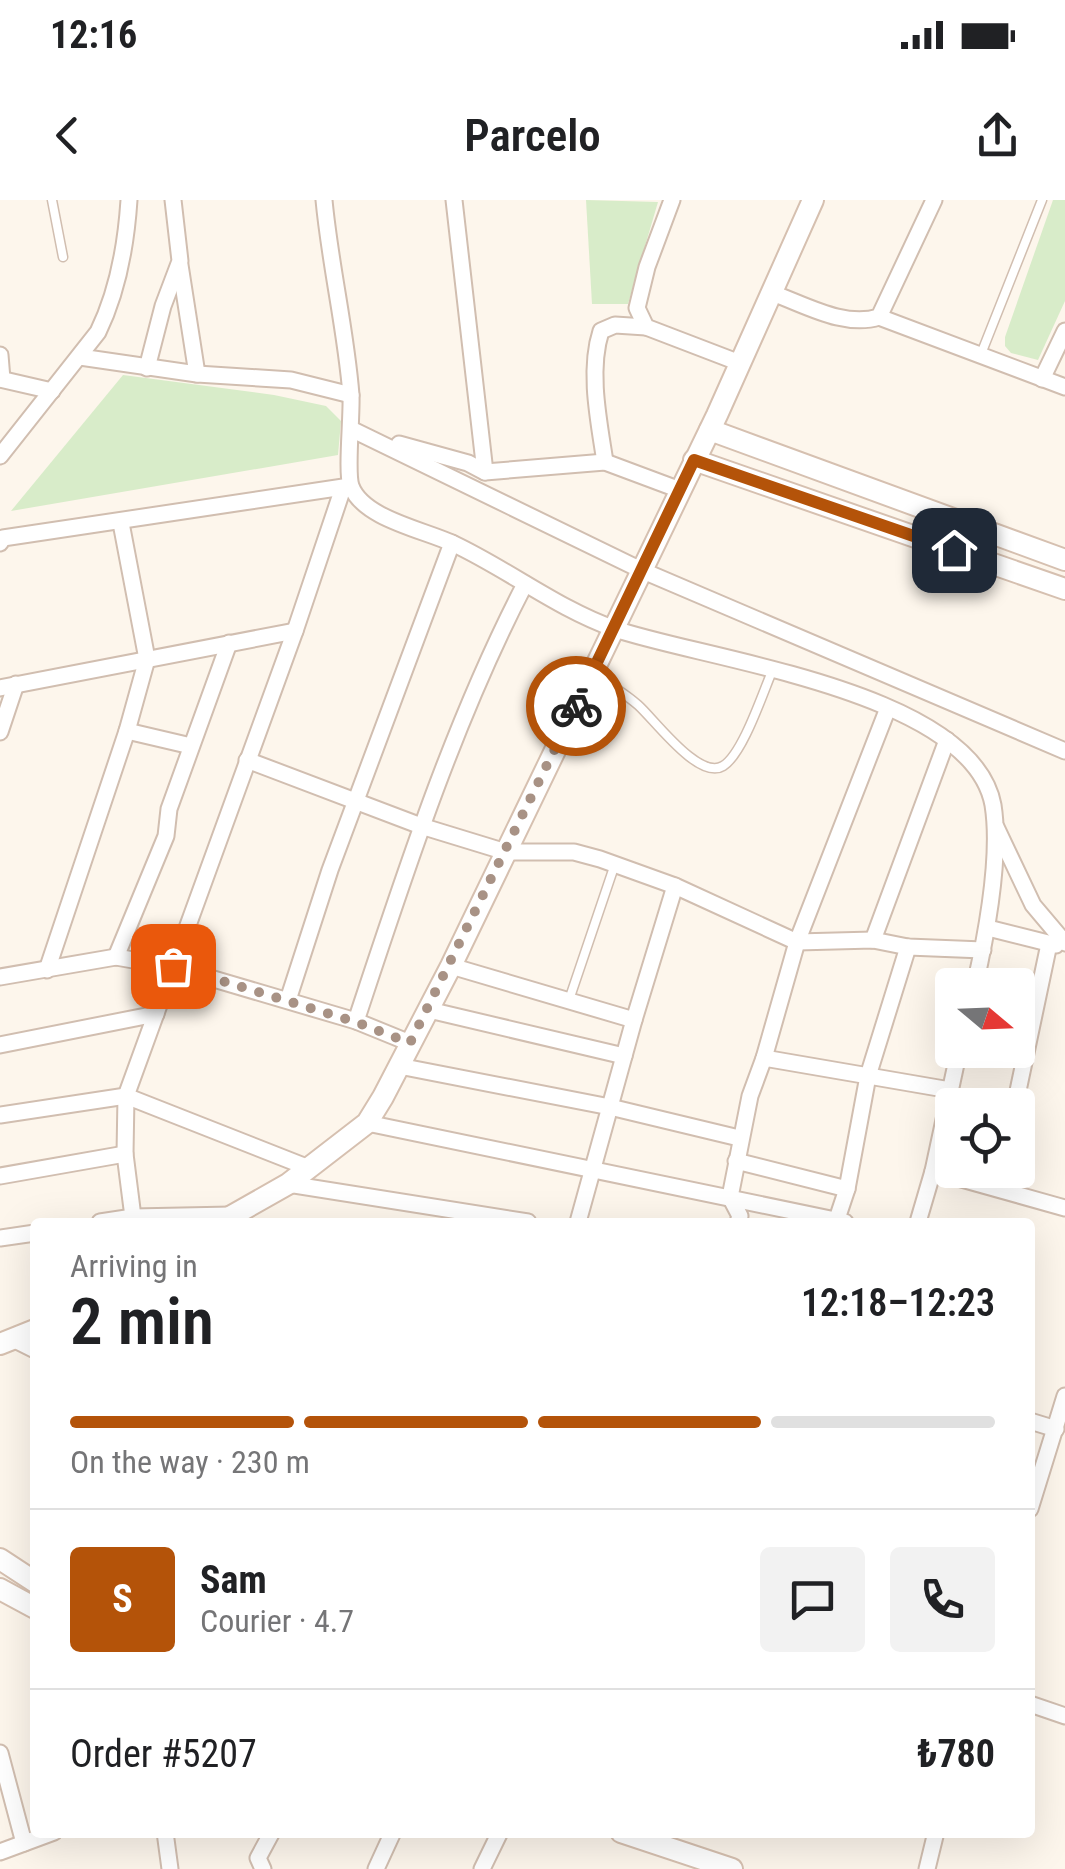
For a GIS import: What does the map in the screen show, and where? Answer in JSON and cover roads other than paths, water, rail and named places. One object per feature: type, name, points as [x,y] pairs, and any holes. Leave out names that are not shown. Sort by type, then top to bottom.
[{"type":"street","points":[[0,456],[80,356],[108,311],[126,246],[129,200]]},
{"type":"street","points":[[173,200],[197,374]]},
{"type":"street","points":[[132,1218],[125,1154],[126,1096],[347,487],[351,395],[324,200]]},
{"type":"street","points":[[454,200],[485,472]]},
{"type":"street","points":[[646,327],[638,308],[647,267],[672,200]]},
{"type":"street","points":[[230,1218],[288,1184],[367,1123],[400,1066],[710,430],[814,200]]},
{"type":"street","points":[[879,317],[934,200]]},
{"type":"street","points":[[146,368],[180,261]]},
{"type":"street","points":[[772,293],[845,319],[861,322],[879,317],[1065,387]]},
{"type":"street","points":[[605,462],[596,383],[597,343],[602,331],[615,326],[646,327],[740,364]]},
{"type":"street","points":[[1042,379],[1065,331]]},
{"type":"street","points":[[0,355],[1,379],[52,391]]},
{"type":"street","points":[[80,356],[197,374],[291,380],[351,395]]},
{"type":"street","points":[[351,429],[468,463],[485,472],[605,462],[680,490]]},
{"type":"street","points":[[351,429],[641,570],[1065,751]]},
{"type":"street","points":[[710,430],[1065,560]]},
{"type":"street","points":[[694,460],[1065,589]]},
{"type":"street","points":[[0,543],[4,538],[347,487]]},
{"type":"street","points":[[347,487],[368,509],[452,542],[614,628],[817,681],[888,708],[948,740],[983,780],[992,803],[988,928],[979,968]]},
{"type":"street","points":[[48,970],[147,659],[121,523]]},
{"type":"street","points":[[288,1000],[330,870],[452,542]]},
{"type":"street","points":[[356,1022],[470,699],[525,584]]},
{"type":"street","points":[[0,732],[8,686],[295,631]]},
{"type":"street","points":[[116,956],[166,836],[169,809],[229,643]]},
{"type":"street","points":[[739,1218],[730,1197],[750,1096],[797,942],[888,708]]},
{"type":"street","points":[[127,731],[191,746]]},
{"type":"street","points":[[873,940],[948,740]]},
{"type":"street","points":[[247,760],[422,826],[506,852],[574,852],[615,864],[675,886],[797,942],[873,940],[908,947],[983,950]]},
{"type":"street","points":[[993,822],[1033,905],[1060,945],[1021,1088]]},
{"type":"street","points":[[579,1218],[675,886]]},
{"type":"street","points":[[988,928],[1060,945]]},
{"type":"street","points":[[840,1218],[868,1076],[908,947]]},
{"type":"street","points":[[0,977],[116,956],[173,966],[288,1000],[410,1043]]},
{"type":"street","points":[[451,966],[634,1020]]},
{"type":"street","points":[[428,1010],[624,1056]]},
{"type":"street","points":[[0,1045],[156,1014]]},
{"type":"street","points":[[764,1058],[938,1088]]},
{"type":"street","points":[[400,1066],[610,1107],[739,1138]]},
{"type":"street","points":[[0,1114],[126,1096],[309,1168]]},
{"type":"street","points":[[367,1123],[822,1218]]},
{"type":"street","points":[[0,1176],[125,1154]]},
{"type":"street","points":[[736,1161],[847,1190]]},
{"type":"street","points":[[919,1218],[935,1161]]},
{"type":"street","points":[[288,1184],[503,1218]]},
{"type":"street","points":[[996,1188],[1065,1208]]},
{"type":"street","points":[[0,1238],[30,1234]]},
{"type":"street","points":[[1035,1493],[1065,1398]]},
{"type":"street","points":[[1035,1422],[1056,1428]]},
{"type":"street","points":[[0,1559],[30,1579]]},
{"type":"street","points":[[0,1589],[30,1605]]},
{"type":"street","points":[[1035,1706],[1065,1716]]},
{"type":"street","points":[[0,1753],[24,1843]]},
{"type":"street","points":[[0,1852],[38,1838]]},
{"type":"street","points":[[166,1838],[170,1869]]},
{"type":"street","points":[[263,1869],[258,1858],[269,1838]]},
{"type":"street","points":[[376,1869],[389,1838]]},
{"type":"street","points":[[482,1869],[497,1838]]},
{"type":"street","points":[[639,1838],[732,1869]]},
{"type":"street","points":[[927,1869],[935,1838]]},
{"type":"lane","points":[[52,200],[63,258]]},
{"type":"lane","points":[[980,355],[1042,200]]},
{"type":"lane","points":[[592,673],[637,704],[682,752],[714,769],[723,766],[735,752],[773,669]]},
{"type":"lane","points":[[569,1000],[615,864]]}]
